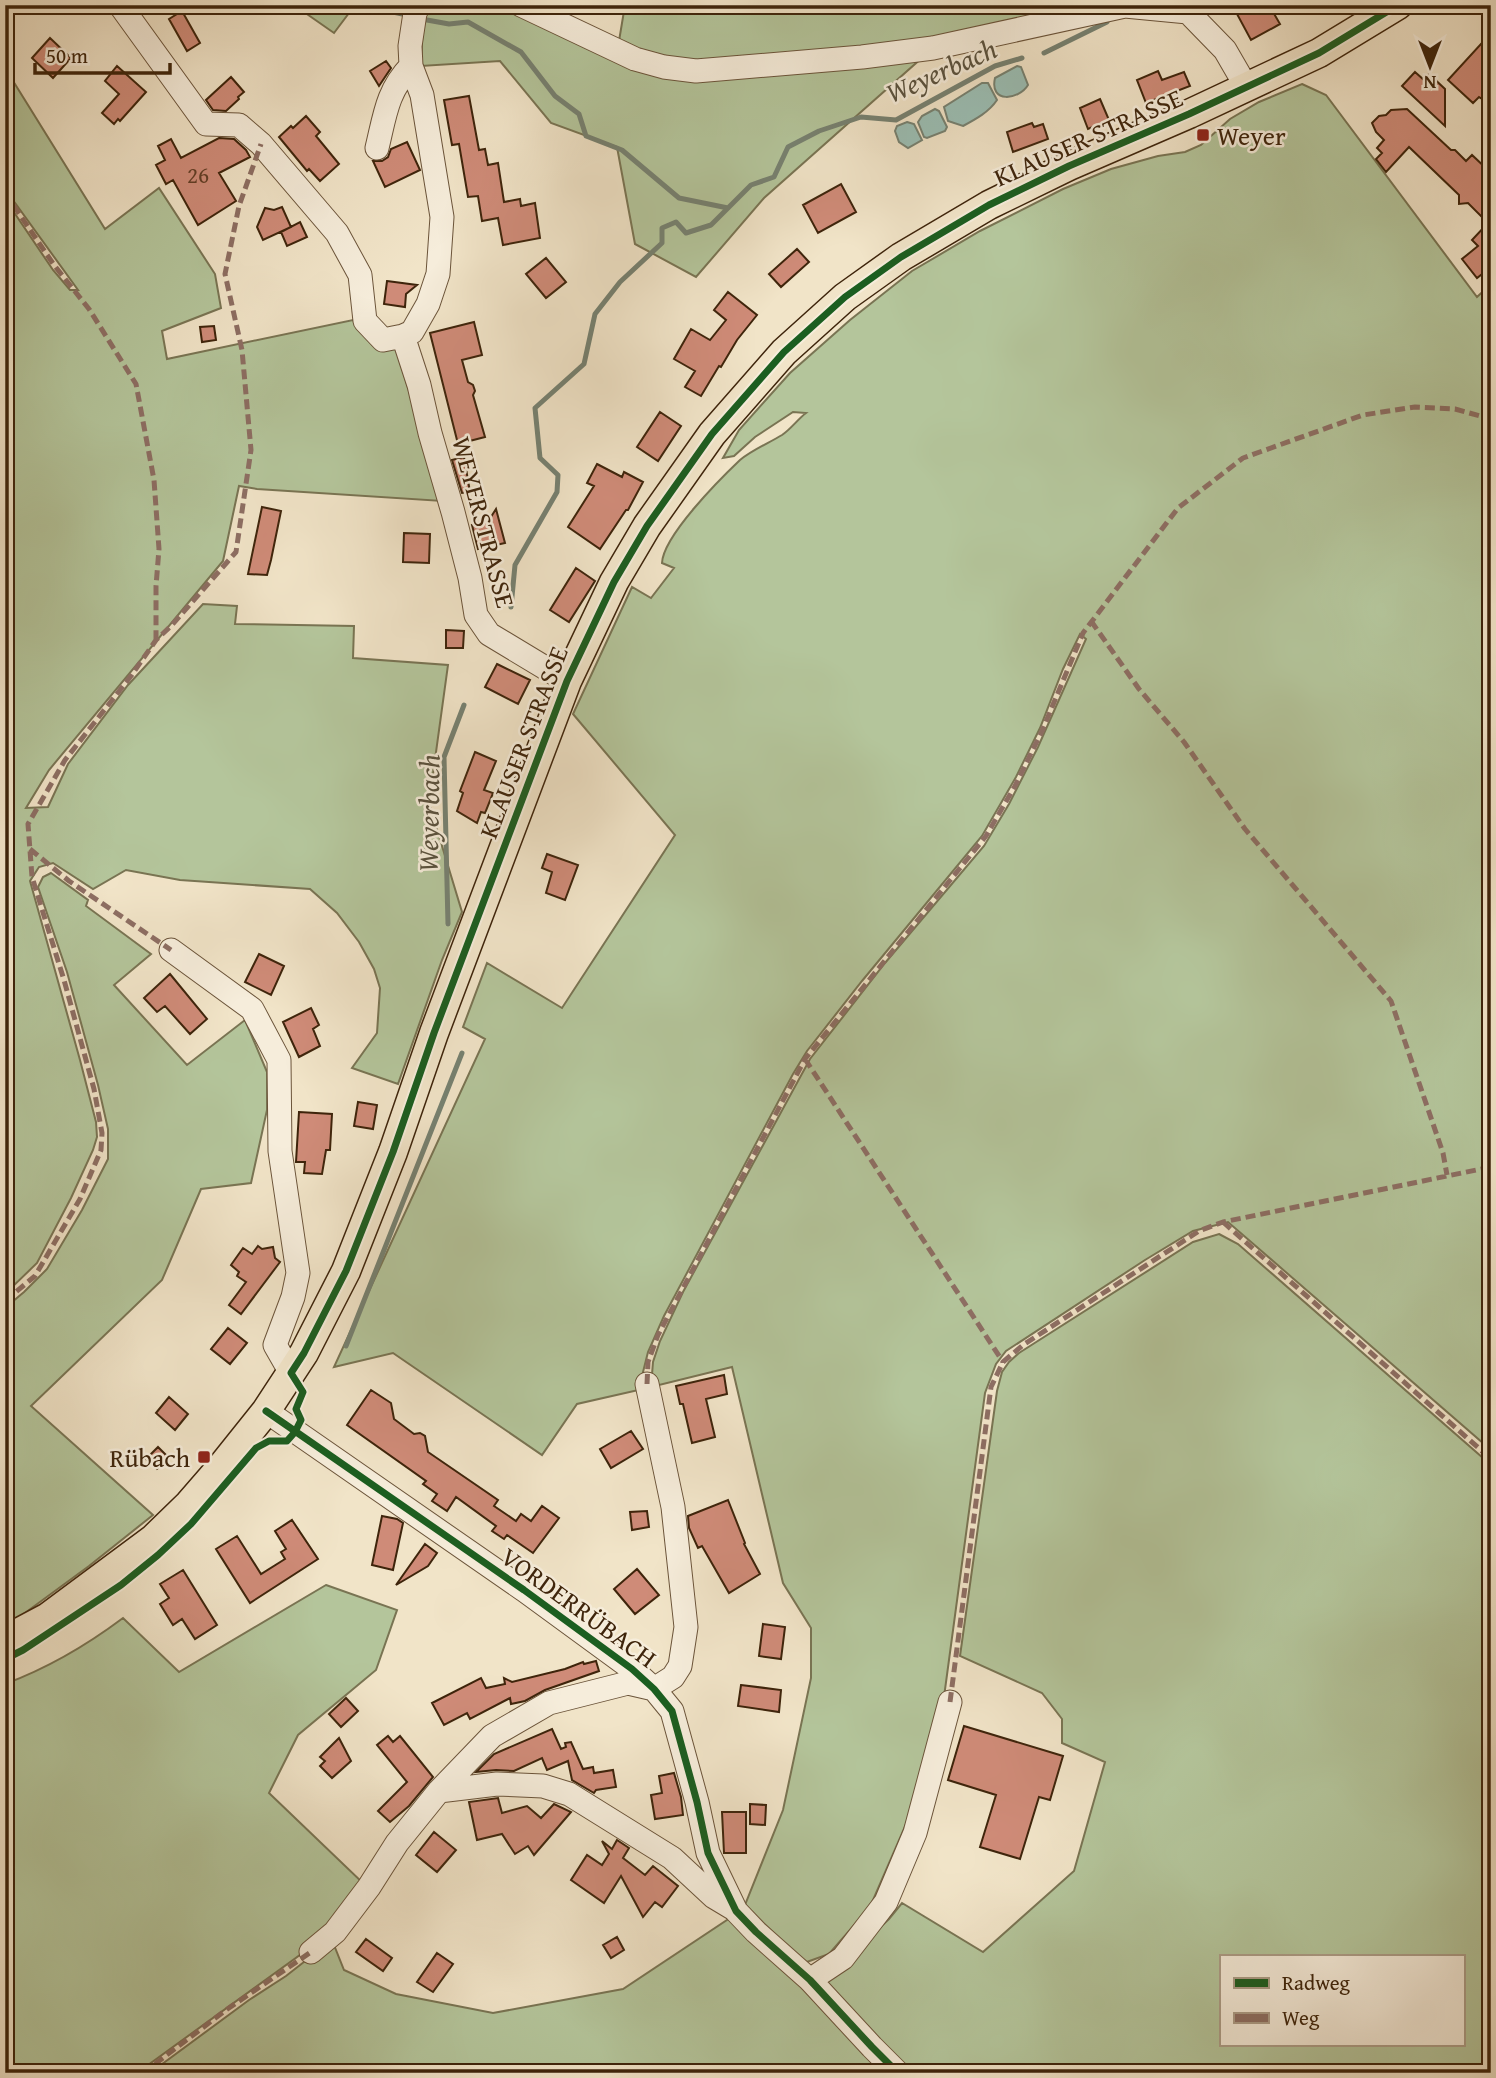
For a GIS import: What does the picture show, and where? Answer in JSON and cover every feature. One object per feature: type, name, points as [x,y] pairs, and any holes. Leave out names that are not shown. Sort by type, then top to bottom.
[{"type":"main road","name":"KLAUSER STRASSE","points":[[5,1640],[48,1617],[153,1539],[189,1504],[266,1411],[304,1353],[346,1271],[393,1152],[434,1033],[567,681],[614,582],[647,526],[712,434],[784,352],[845,297],[901,257],[989,205],[1319,53],[1398,5]]},
{"type":"street","points":[[120,5],[206,124],[239,125],[261,144],[337,233],[360,275],[365,321],[383,340],[403,337],[412,332],[428,304],[438,274],[442,217],[422,95],[411,66],[410,46],[415,13],[419,5]]},
{"type":"street","points":[[521,5],[635,59],[696,71],[933,48],[1125,6],[1188,12],[1225,50],[1247,88]]},
{"type":"street","points":[[377,148],[391,93],[398,80],[411,66]]},
{"type":"street","name":"WEYERSTRASSE","points":[[403,337],[419,385],[457,525],[476,615],[489,634],[567,681]]},
{"type":"street","points":[[171,950],[251,1009],[279,1060],[280,1151],[298,1273],[293,1297],[275,1345],[291,1373]]},
{"type":"street","name":"VORDERRÜBACH","points":[[311,1952],[335,1932],[369,1887],[397,1843],[439,1791],[492,1736],[549,1703],[628,1683],[654,1689],[673,1677],[680,1666],[686,1627],[673,1507],[647,1384]]},
{"type":"street","name":"VORDERRÜBACH","points":[[266,1411],[524,1590],[632,1668],[654,1689],[672,1711],[708,1853],[736,1911]]},
{"type":"street","points":[[810,1980],[843,1958],[886,1902],[915,1833],[950,1702]]},
{"type":"street","name":"VORDERRÜBACH","points":[[439,1791],[497,1784],[543,1786],[569,1794],[672,1858],[714,1897],[736,1911],[810,1980],[898,2073]]},
{"type":"green space","points":[[294,5],[355,5],[334,33]]},
{"type":"green space","points":[[435,5],[497,5],[634,65],[924,56],[764,198],[696,277],[635,244],[617,147],[551,123],[500,61],[421,66],[423,17]]},
{"type":"green space","points":[[625,5],[1087,5],[935,43],[714,66],[641,56],[619,41]]},
{"type":"green space","points":[[5,68],[105,229],[159,188],[215,274],[221,308],[162,331],[167,359],[353,320],[380,344],[394,341],[442,501],[239,486],[223,561],[49,770],[26,808],[48,807],[68,764],[128,685],[203,604],[237,606],[235,624],[354,626],[353,658],[448,665],[429,803],[462,912],[398,1084],[352,1068],[377,1033],[380,988],[374,969],[359,942],[337,913],[310,889],[180,880],[126,870],[93,889],[53,863],[39,867],[30,881],[80,1060],[96,1122],[97,1137],[71,1198],[37,1263],[5,1294],[5,199],[53,270],[70,290],[78,290],[5,189]]},
{"type":"green space","points":[[1302,84],[1326,95],[1477,297],[1491,284],[1491,1450],[1228,1222],[1193,1231],[1006,1351],[996,1364],[985,1393],[944,1697],[910,1815],[870,1907],[829,1954],[804,1963],[745,1905],[783,1810],[811,1678],[811,1628],[783,1583],[732,1367],[651,1387],[653,1362],[683,1292],[810,1059],[885,963],[984,846],[1038,747],[1086,639],[1080,634],[1040,728],[982,836],[862,981],[807,1051],[793,1074],[664,1316],[648,1352],[643,1372],[643,1389],[577,1404],[542,1455],[393,1353],[334,1367],[485,1039],[463,1027],[487,963],[562,1008],[675,835],[573,714],[632,587],[651,598],[674,568],[662,563],[665,552],[694,508],[740,460],[782,435],[806,413],[793,412],[755,437],[734,456],[723,458],[739,430],[790,373],[850,320],[912,271],[980,231],[1063,189],[1111,169],[1158,156],[1185,152],[1201,145],[1230,119],[1259,102]]},
{"type":"green space","points":[[51,873],[88,900],[86,906],[151,954],[114,985],[187,1065],[245,1020],[267,1072],[267,1110],[251,1183],[201,1189],[162,1280],[31,1406],[153,1515],[89,1566],[5,1625],[5,1308],[47,1269],[108,1159],[108,1129],[98,1085],[67,972],[38,887],[43,877]]},
{"type":"green space","points":[[1219,1234],[1238,1244],[1491,1465],[1491,2073],[912,2073],[826,1991],[824,1979],[889,1919],[902,1903],[983,1952],[1074,1871],[1105,1762],[1062,1743],[1062,1719],[1042,1693],[960,1656],[997,1391],[1002,1372],[1019,1353],[1193,1242]]},
{"type":"green space","points":[[326,1585],[397,1610],[376,1670],[298,1735],[269,1793],[364,1884],[315,1944],[137,2073],[5,2073],[5,1684],[67,1655],[123,1618],[179,1672]]},
{"type":"green space","points":[[733,1916],[898,2073],[150,2073],[332,1940],[344,1970],[396,1994],[493,2013],[623,1989]]},
{"type":"water","points":[[1017,66],[1021,67],[1028,85],[1018,94],[1000,96],[994,86],[995,78]]},
{"type":"water","points":[[982,83],[988,83],[997,100],[994,104],[963,126],[948,121],[944,107]]},
{"type":"water","points":[[935,109],[939,111],[947,127],[945,131],[924,137],[918,122],[922,116]]},
{"type":"water","points":[[907,122],[914,124],[922,140],[908,148],[899,142],[895,131],[897,126]]},
{"type":"building","points":[[1254,5],[1269,5],[1280,24],[1251,40],[1237,14]]},
{"type":"building","points":[[182,11],[200,43],[187,51],[169,19]]},
{"type":"building","points":[[1491,33],[1491,89],[1482,99],[1479,97],[1473,103],[1448,80]]},
{"type":"building","points":[[50,38],[71,58],[53,78],[32,58]]},
{"type":"building","points":[[386,61],[391,68],[379,86],[370,71]]},
{"type":"building","points":[[117,66],[146,92],[120,121],[118,119],[114,124],[102,113],[119,94],[105,81]]},
{"type":"building","points":[[1158,71],[1162,80],[1184,72],[1190,86],[1146,103],[1137,80]]},
{"type":"building","points":[[1415,72],[1424,80],[1429,74],[1445,89],[1445,126],[1402,86]]},
{"type":"building","points":[[231,77],[244,92],[226,111],[213,110],[206,100]]},
{"type":"building","points":[[469,96],[479,150],[485,149],[488,165],[498,163],[504,202],[520,199],[521,206],[535,203],[540,238],[503,245],[498,218],[482,221],[478,196],[468,197],[459,144],[452,145],[444,100]]},
{"type":"building","points":[[1100,99],[1109,120],[1088,129],[1080,108]]},
{"type":"building","points":[[1407,109],[1451,150],[1455,150],[1466,161],[1472,155],[1491,173],[1491,267],[1477,278],[1462,259],[1478,246],[1472,240],[1488,223],[1468,203],[1459,204],[1459,195],[1409,147],[1386,172],[1376,159],[1382,153],[1377,148],[1384,140],[1372,123],[1391,110]]},
{"type":"building","points":[[306,116],[320,132],[316,136],[339,164],[320,181],[309,169],[307,171],[279,137]]},
{"type":"building","points":[[1032,123],[1034,127],[1043,124],[1048,139],[1013,152],[1007,132]]},
{"type":"building","points":[[219,138],[234,139],[250,157],[219,173],[236,201],[198,225],[173,180],[166,184],[156,165],[165,160],[158,146],[171,139],[181,158]]},
{"type":"building","points":[[407,142],[420,170],[385,187],[373,161],[382,161],[388,157],[391,149]]},
{"type":"building","points":[[841,184],[856,212],[818,233],[803,205]]},
{"type":"building","points":[[282,207],[291,227],[263,240],[257,227],[265,208],[274,210]]},
{"type":"building","points":[[300,222],[307,237],[287,246],[281,232]]},
{"type":"building","points":[[797,249],[809,262],[781,287],[769,274]]},
{"type":"building","points":[[546,258],[566,282],[546,298],[526,274]]},
{"type":"building","points":[[387,281],[417,285],[406,294],[405,307],[384,304]]},
{"type":"building","points":[[728,292],[757,315],[737,340],[721,367],[719,366],[701,396],[685,387],[695,371],[674,359],[691,329],[710,340],[726,320],[714,310]]},
{"type":"building","points":[[474,322],[482,355],[462,360],[468,382],[473,385],[475,391],[473,395],[485,437],[458,444],[430,333]]},
{"type":"building","points":[[214,326],[216,340],[202,342],[200,327]]},
{"type":"building","points":[[660,412],[681,426],[658,461],[637,447]]},
{"type":"building","points":[[464,457],[470,492],[462,493],[452,460]]},
{"type":"building","points":[[597,464],[622,477],[624,472],[643,482],[628,510],[600,549],[568,527],[594,486],[587,483]]},
{"type":"building","points":[[262,507],[281,511],[271,560],[267,575],[248,574]]},
{"type":"building","points":[[496,509],[505,543],[478,549],[472,525],[489,520]]},
{"type":"building","points":[[404,533],[430,534],[429,563],[403,562]]},
{"type":"building","points":[[576,568],[595,581],[569,622],[550,610]]},
{"type":"building","points":[[446,630],[464,631],[463,648],[446,648]]},
{"type":"building","points":[[497,664],[530,680],[518,704],[485,687]]},
{"type":"building","points":[[475,752],[496,761],[484,790],[493,793],[485,813],[481,812],[477,823],[457,811],[463,793],[460,791]]},
{"type":"building","points":[[547,854],[578,865],[565,900],[546,893],[552,872],[542,868]]},
{"type":"building","points":[[259,954],[284,966],[271,995],[245,982]]},
{"type":"building","points":[[170,974],[207,1019],[190,1034],[165,1006],[157,1012],[144,998]]},
{"type":"building","points":[[311,1008],[319,1025],[313,1029],[320,1046],[299,1057],[283,1022]]},
{"type":"building","points":[[358,1102],[377,1105],[373,1129],[354,1126]]},
{"type":"building","points":[[299,1112],[332,1114],[330,1150],[326,1150],[322,1174],[304,1173],[305,1162],[296,1162]]},
{"type":"building","points":[[258,1246],[262,1249],[273,1247],[275,1258],[280,1262],[241,1314],[229,1305],[246,1282],[237,1276],[239,1272],[231,1265],[243,1248],[252,1254]]},
{"type":"building","points":[[228,1328],[247,1343],[230,1364],[211,1349]]},
{"type":"building","points":[[724,1375],[727,1394],[706,1399],[715,1437],[692,1443],[676,1386]]},
{"type":"building","points":[[371,1390],[391,1403],[394,1419],[414,1434],[425,1436],[428,1452],[498,1500],[494,1506],[516,1521],[521,1514],[531,1521],[542,1506],[559,1518],[533,1553],[507,1535],[504,1539],[492,1531],[496,1526],[456,1497],[447,1511],[432,1501],[437,1494],[423,1484],[426,1481],[347,1425]]},
{"type":"building","points":[[169,1397],[188,1414],[175,1430],[156,1413]]},
{"type":"building","points":[[631,1431],[643,1449],[611,1468],[600,1449]]},
{"type":"building","points":[[158,1447],[169,1458],[157,1469],[146,1459]]},
{"type":"building","points":[[728,1500],[744,1544],[760,1574],[729,1593],[702,1546],[698,1548],[689,1528],[688,1516]]},
{"type":"building","points":[[647,1511],[649,1527],[632,1530],[630,1512]]},
{"type":"building","points":[[382,1516],[403,1523],[393,1570],[372,1565]]},
{"type":"building","points":[[292,1520],[318,1559],[250,1603],[216,1549],[237,1536],[261,1574],[285,1559],[281,1552],[286,1549],[275,1531]]},
{"type":"building","points":[[425,1544],[437,1553],[428,1566],[396,1585]]},
{"type":"building","points":[[637,1569],[659,1595],[635,1614],[614,1589]]},
{"type":"building","points":[[183,1570],[217,1625],[195,1639],[182,1619],[173,1625],[160,1604],[169,1598],[160,1584]]},
{"type":"building","points":[[763,1624],[785,1627],[781,1659],[759,1656]]},
{"type":"building","points":[[596,1661],[599,1671],[545,1690],[525,1701],[511,1704],[510,1698],[470,1719],[467,1713],[444,1725],[432,1703],[481,1678],[486,1688],[505,1684],[504,1678],[512,1682],[583,1662]]},
{"type":"building","points":[[741,1685],[781,1690],[779,1712],[738,1706]]},
{"type":"building","points":[[346,1698],[358,1711],[341,1727],[329,1714]]},
{"type":"building","points":[[964,1726],[1063,1756],[1050,1800],[1039,1797],[1020,1859],[980,1847],[996,1795],[948,1780]]},
{"type":"building","points":[[552,1729],[561,1749],[566,1747],[565,1743],[571,1742],[583,1769],[593,1767],[594,1773],[613,1770],[616,1787],[596,1790],[594,1793],[572,1780],[568,1761],[547,1770],[542,1758],[514,1771],[476,1772],[494,1754]]},
{"type":"building","points":[[388,1736],[393,1742],[400,1736],[433,1777],[409,1806],[390,1822],[378,1811],[407,1782],[377,1745]]},
{"type":"building","points":[[339,1738],[351,1761],[332,1778],[320,1766],[325,1761],[320,1757]]},
{"type":"building","points":[[674,1773],[683,1815],[655,1819],[651,1795],[662,1793],[659,1776]]},
{"type":"building","points":[[498,1798],[502,1813],[527,1806],[541,1818],[554,1804],[571,1812],[534,1855],[528,1846],[515,1854],[502,1834],[477,1840],[469,1802]]},
{"type":"building","points":[[750,1804],[766,1805],[765,1825],[750,1824]]},
{"type":"building","points":[[722,1812],[746,1812],[746,1853],[724,1853]]},
{"type":"building","points":[[434,1832],[456,1850],[437,1872],[416,1855]]},
{"type":"building","points":[[617,1840],[629,1848],[623,1858],[645,1875],[653,1866],[678,1886],[662,1907],[655,1902],[643,1917],[621,1876],[604,1903],[571,1880],[587,1855],[602,1865],[609,1854],[602,1841],[612,1849]]},
{"type":"building","points":[[617,1937],[624,1950],[611,1958],[603,1945]]},
{"type":"building","points":[[366,1939],[392,1958],[383,1971],[356,1952]]},
{"type":"building","points":[[437,1953],[453,1964],[433,1992],[417,1982]]},
{"type":"waterway","points":[[365,6],[407,15]]},
{"type":"waterway","points":[[427,20],[449,24],[468,22],[521,52],[555,96],[579,114],[586,136],[622,150],[679,198],[728,208]]},
{"type":"waterway","name":"Weyerbach","points":[[1044,53],[1107,22]]},
{"type":"waterway","name":"Weyerbach","points":[[511,607],[515,565],[557,492],[558,475],[540,458],[535,408],[584,364],[595,314],[620,282],[662,243],[662,228],[676,222],[686,233],[711,225],[751,185],[774,177],[788,147],[819,131],[861,117],[896,120],[995,66],[1022,58]]},
{"type":"waterway","name":"Weyerbach","points":[[448,924],[444,757],[464,705]]},
{"type":"waterway","name":"Weyerbach","points":[[346,1346],[462,1053]]},
{"type":"marked path","points":[[5,1301],[35,1276],[80,1199],[101,1150],[102,1133],[94,1089],[32,877],[28,824],[65,760],[156,640],[236,552],[251,450],[242,350],[225,274],[239,206],[261,144]]},
{"type":"marked path","points":[[5,193],[54,265],[89,309],[136,384],[154,480],[159,549],[156,640]]},
{"type":"marked path","points":[[647,1384],[648,1362],[658,1335],[805,1059],[986,836],[1042,731],[1083,633],[1178,508],[1243,458],[1363,415],[1415,407],[1455,409],[1491,419]]},
{"type":"marked path","points":[[1091,621],[1139,689],[1184,742],[1245,829],[1391,1001],[1443,1153],[1447,1175]]},
{"type":"marked path","points":[[30,849],[69,881],[171,950]]},
{"type":"marked path","points":[[805,1059],[1003,1362]]},
{"type":"marked path","points":[[950,1702],[991,1387],[1003,1362],[1023,1345],[1199,1231],[1223,1222],[1491,1167]]},
{"type":"marked path","points":[[1223,1222],[1491,1459]]},
{"type":"marked path","points":[[143,2073],[226,2010],[311,1952]]},
{"type":"cycle path","points":[[5,1659],[121,1585],[191,1524],[256,1448],[269,1441],[287,1441],[295,1432],[301,1420],[296,1409],[303,1392],[291,1373],[346,1271],[393,1152],[434,1033],[567,681],[614,582],[647,526],[712,434],[784,352],[845,297],[901,257],[989,205],[1319,53],[1398,5]]},
{"type":"cycle path","points":[[266,1411],[524,1590],[632,1669],[654,1689],[672,1711],[708,1853],[736,1911],[810,1980],[898,2073]]},
{"type":"place","name":"Weyer","points":[[1203,135]]},
{"type":"place","name":"Rübach","points":[[204,1457]]}]
